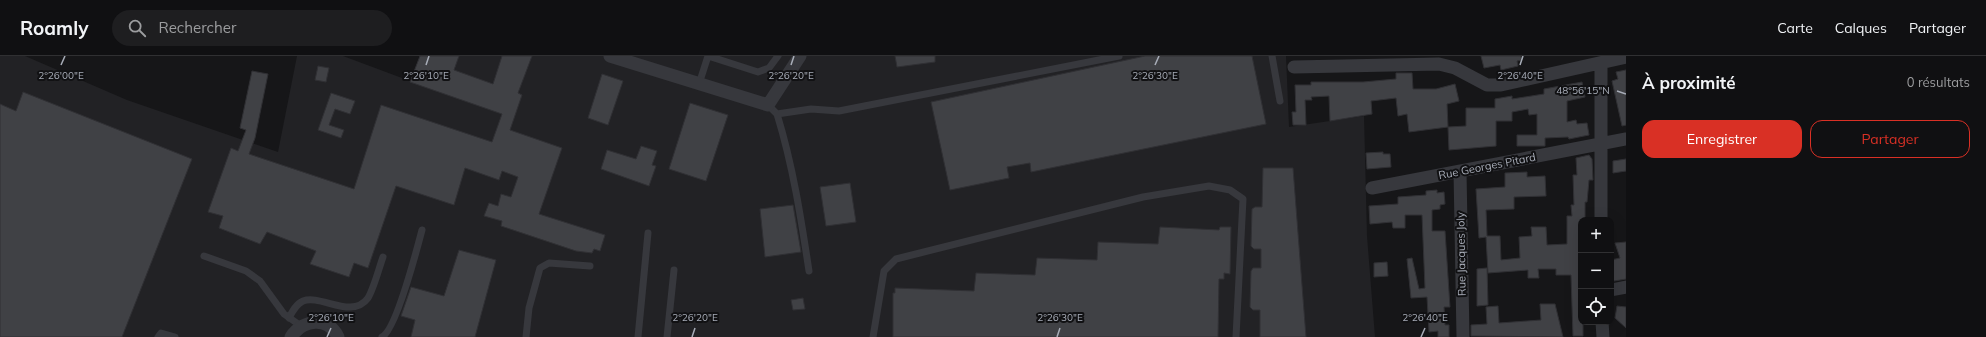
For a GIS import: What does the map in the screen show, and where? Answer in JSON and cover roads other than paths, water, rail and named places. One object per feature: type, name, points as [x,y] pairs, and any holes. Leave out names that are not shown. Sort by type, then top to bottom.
[{"type":"street","points":[[610,56],[699,84],[773,110],[800,56]]},
{"type":"street","points":[[1294,67],[1439,64],[1455,68],[1486,85],[1501,85],[1626,57]]},
{"type":"street","points":[[1601,63],[1601,217]]},
{"type":"street","name":"Rue Georges Pitard","points":[[1372,188],[1626,139]]},
{"type":"street","name":"Rue Jacques Joly","points":[[1460,171],[1462,337]]},
{"type":"street","points":[[1614,289],[1626,287]]},
{"type":"street","points":[[291,337],[301,326],[307,323],[321,323],[333,329],[338,337]]},
{"type":"street","points":[[1602,325],[1603,337]]},
{"type":"lane","points":[[699,84],[708,56],[758,72],[769,68],[778,56]]},
{"type":"lane","points":[[809,271],[799,203],[789,153],[773,110],[811,109],[839,111],[1119,56]]},
{"type":"lane","points":[[1272,56],[1280,101]]},
{"type":"lane","points":[[873,337],[884,270],[896,259],[1143,197],[1208,186],[1230,190],[1243,199],[1236,337]]},
{"type":"lane","points":[[382,337],[386,335],[395,320],[422,230]]},
{"type":"lane","points":[[638,337],[648,233]]},
{"type":"lane","points":[[204,256],[246,271],[260,281],[271,298],[289,318],[301,326]]},
{"type":"lane","points":[[289,318],[297,306],[303,301],[311,300],[346,307],[358,306],[368,298],[383,257]]},
{"type":"lane","points":[[526,337],[529,308],[540,268],[549,263],[590,266]]},
{"type":"lane","points":[[668,337],[674,270]]},
{"type":"lane","points":[[158,337],[161,333],[175,337]]}]
